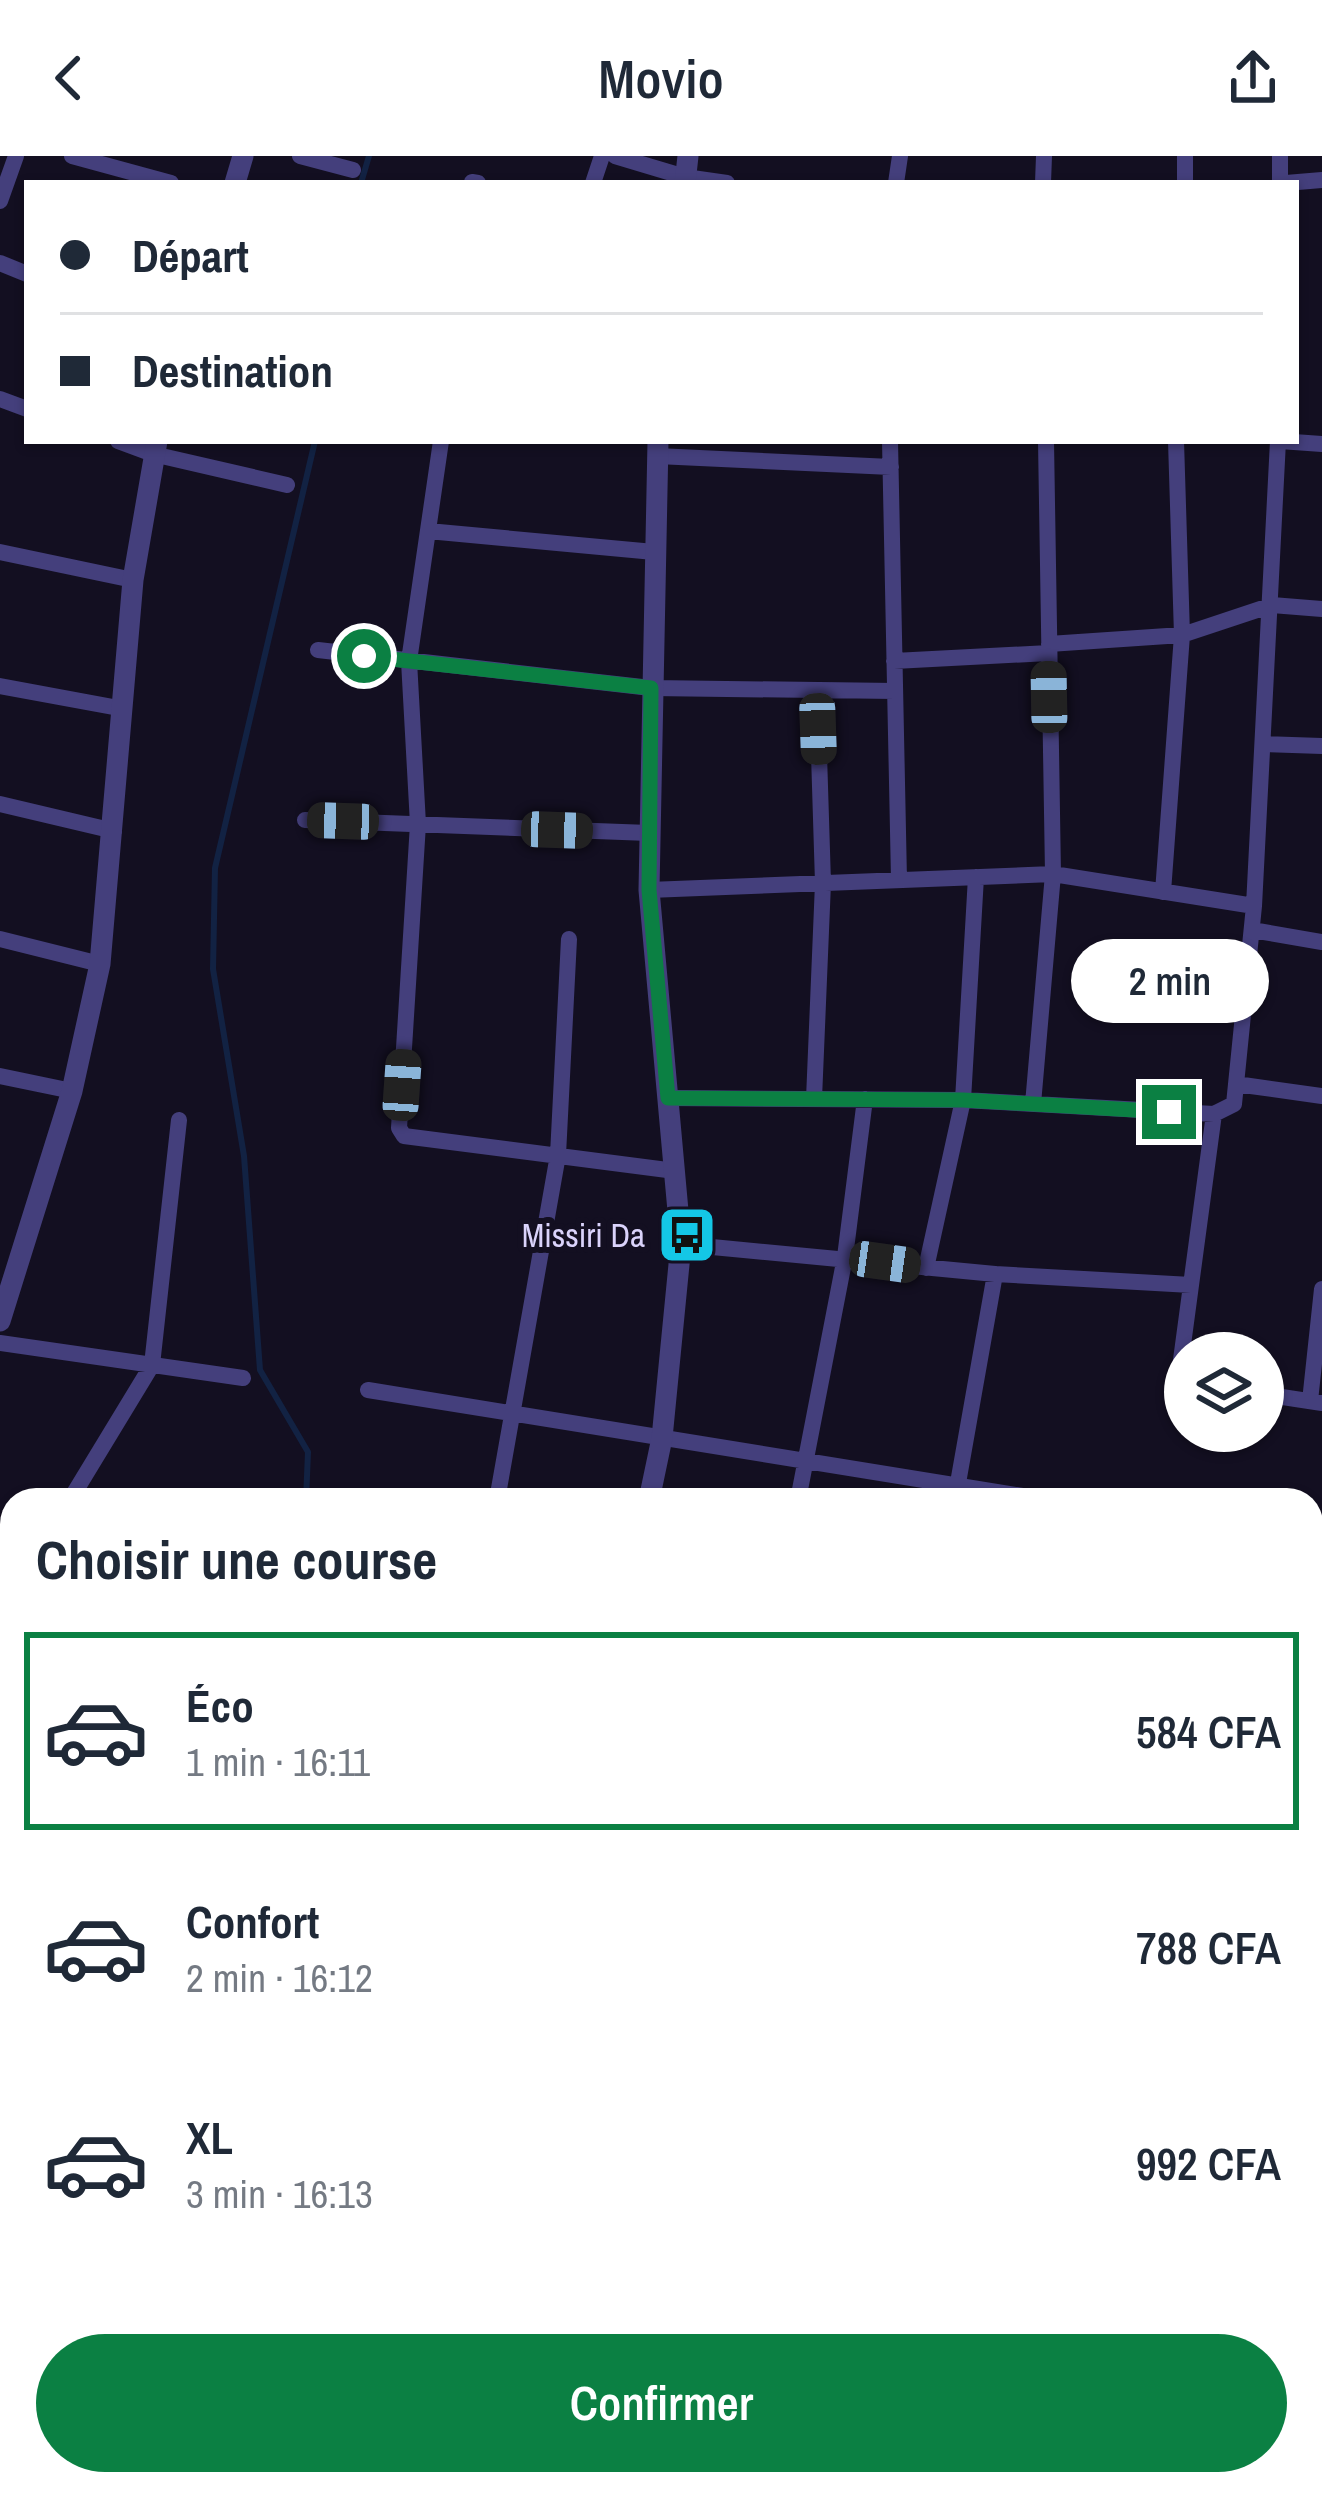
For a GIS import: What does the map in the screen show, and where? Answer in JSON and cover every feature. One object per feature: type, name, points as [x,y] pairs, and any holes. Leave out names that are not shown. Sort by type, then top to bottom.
[{"type":"street","points":[[0,201],[16,156]]},
{"type":"street","points":[[72,156],[161,180]]},
{"type":"street","points":[[300,156],[353,170]]},
{"type":"street","points":[[615,156],[716,180]]},
{"type":"street","points":[[440,444],[409,661],[418,824],[401,1132],[675,1171]]},
{"type":"street","points":[[890,444],[899,880]]},
{"type":"street","points":[[1034,1104],[1052,874],[1046,444]]},
{"type":"street","points":[[1163,892],[1182,635],[1176,444]]},
{"type":"street","points":[[668,1098],[963,1100],[1214,1114],[1234,1104],[1252,930],[1279,444]]},
{"type":"street","points":[[0,1321],[7,1274],[72,1091],[100,964],[133,580],[155,447],[287,485]]},
{"type":"street","points":[[652,1488],[662,1438],[681,1244],[649,890],[657,448],[891,467]]},
{"type":"street","points":[[428,531],[654,552]]},
{"type":"street","points":[[0,552],[133,580]]},
{"type":"street","points":[[894,661],[1182,635],[1272,605],[1322,609]]},
{"type":"street","points":[[318,650],[651,688],[895,691]]},
{"type":"street","points":[[0,686],[124,709]]},
{"type":"street","points":[[814,1099],[823,883],[817,690]]},
{"type":"street","points":[[1263,744],[1322,746]]},
{"type":"street","points":[[0,805],[114,830]]},
{"type":"street","points":[[305,820],[649,833]]},
{"type":"street","points":[[649,890],[1052,874],[1253,906]]},
{"type":"street","points":[[926,1268],[963,1100],[976,877]]},
{"type":"street","points":[[1252,930],[1322,942]]},
{"type":"street","points":[[0,939],[100,964]]},
{"type":"street","points":[[499,1488],[558,1154],[569,939]]},
{"type":"street","points":[[0,1076],[72,1091]]},
{"type":"street","points":[[1236,1084],[1322,1096]]},
{"type":"street","points":[[800,1488],[845,1257],[865,1099]]},
{"type":"street","points":[[1185,1332],[1214,1114]]},
{"type":"street","points":[[77,1488],[152,1365],[179,1120]]},
{"type":"street","points":[[681,1244],[995,1274],[1191,1285]]},
{"type":"street","points":[[958,1488],[995,1274]]},
{"type":"street","points":[[1284,1397],[1316,1402],[1322,1289]]},
{"type":"street","points":[[0,1343],[243,1378]]},
{"type":"street","points":[[368,1390],[805,1461],[933,1488]]},
{"type":"waterway","points":[[362,180],[369,156]]},
{"type":"waterway","points":[[306,1488],[308,1452],[260,1370],[244,1156],[213,969],[215,868],[314,444]]},
{"type":"place","name":"Missiri Da","points":[[687,1235]]},
{"type":"route","points":[[364,656],[651,688],[649,890],[668,1098],[963,1100],[1169,1112]]}]
